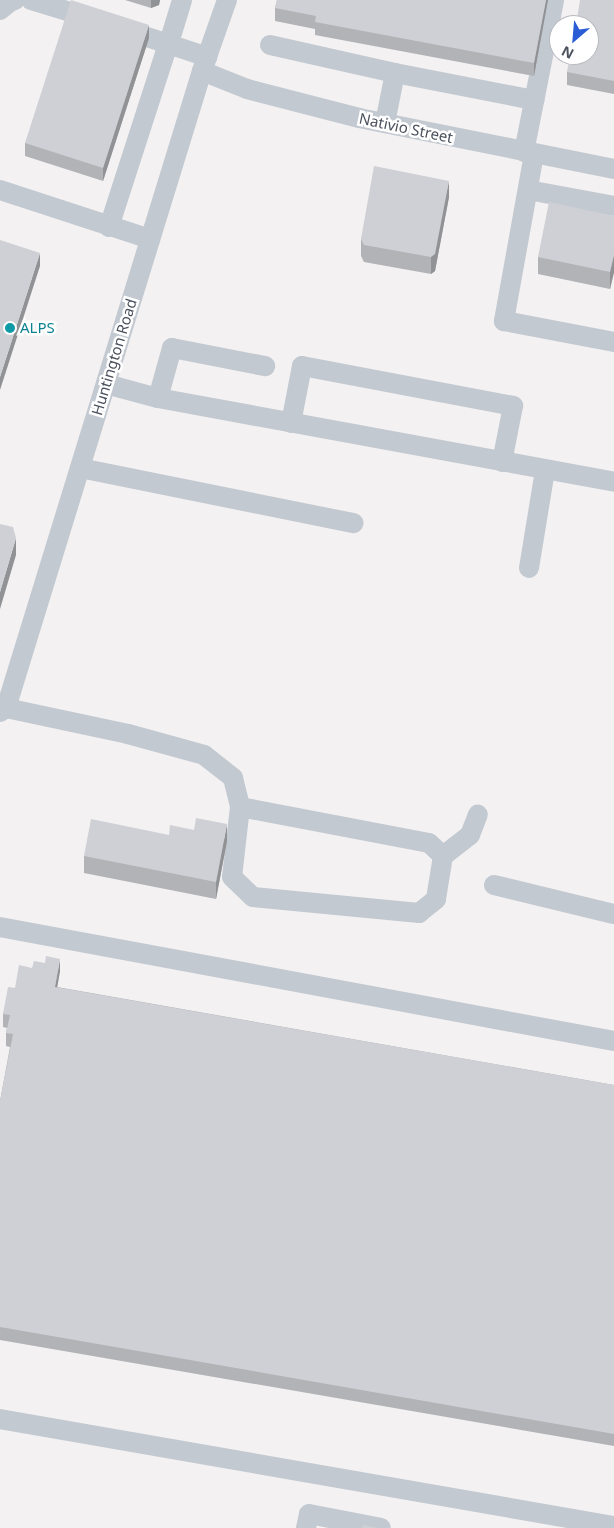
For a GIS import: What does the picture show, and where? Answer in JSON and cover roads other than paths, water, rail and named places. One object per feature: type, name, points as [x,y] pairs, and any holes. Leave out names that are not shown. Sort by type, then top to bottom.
[{"type":"street","points":[[0,10],[15,0]]},
{"type":"street","points":[[31,0],[170,38]]},
{"type":"street","points":[[69,0],[170,38]]},
{"type":"street","points":[[110,227],[182,0]]},
{"type":"street","name":"Huntington Road","points":[[3,710],[80,468],[206,58],[227,0]]},
{"type":"street","points":[[554,0],[534,100],[528,190],[504,321],[614,342]]},
{"type":"street","name":"Nativio Street","points":[[170,38],[206,58],[247,89],[385,123],[614,169]]},
{"type":"street","points":[[270,45],[395,73],[534,100]]},
{"type":"street","points":[[385,123],[395,73]]},
{"type":"street","points":[[0,190],[150,239]]},
{"type":"street","points":[[528,190],[614,206]]},
{"type":"street","points":[[158,398],[172,348],[265,366]]},
{"type":"street","points":[[290,423],[302,366],[513,406],[502,462]]},
{"type":"street","points":[[106,384],[158,398],[614,482]]},
{"type":"street","points":[[80,468],[354,523]]},
{"type":"street","points":[[529,568],[545,470]]},
{"type":"street","points":[[3,710],[128,734],[204,755],[233,778],[240,807],[232,877],[252,897],[419,913],[436,898],[443,856],[470,835],[478,814]]},
{"type":"street","points":[[240,807],[429,843],[443,856]]},
{"type":"street","points":[[494,884],[614,914]]},
{"type":"street","points":[[0,927],[614,1041]]},
{"type":"street","points":[[0,1419],[614,1526]]},
{"type":"street","points":[[306,1528],[309,1514],[381,1528]]},
{"type":"place","name":"ALPS","points":[[10,328]]}]
